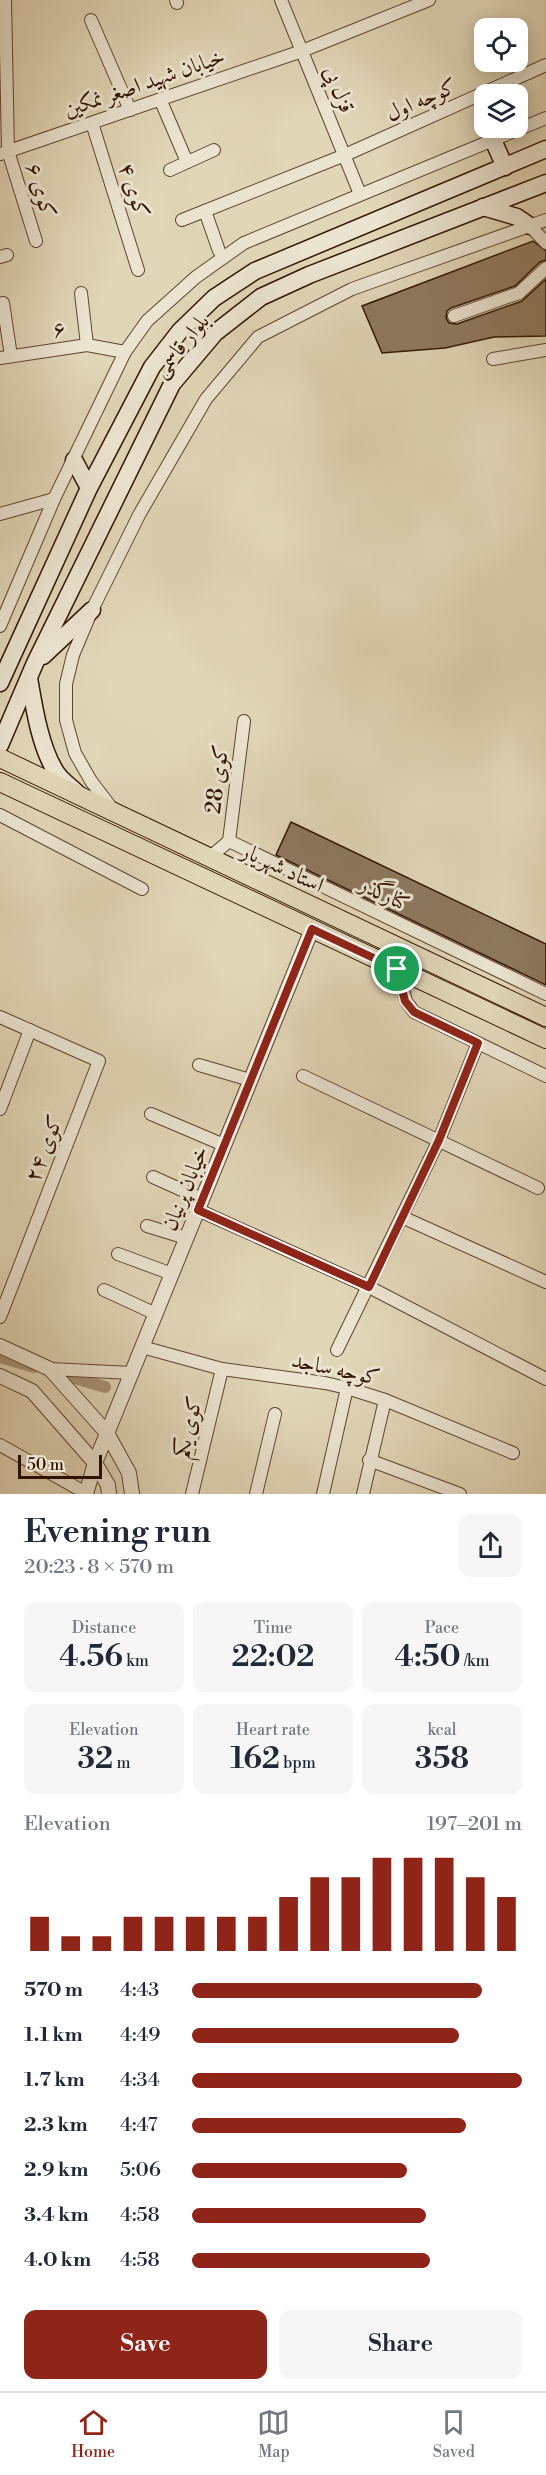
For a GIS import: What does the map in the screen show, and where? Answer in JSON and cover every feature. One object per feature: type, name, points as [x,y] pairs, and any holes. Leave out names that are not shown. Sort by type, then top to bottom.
[{"type":"main road","points":[[493,140],[505,167]]},
{"type":"main road","name":"بلوار قاسمی","points":[[2,674],[89,488],[152,367],[180,331],[214,298],[255,270],[546,149]]},
{"type":"main road","name":"بلوار قاسمی","points":[[0,745],[35,663],[172,384],[215,333],[261,297],[309,275],[546,183]]},
{"type":"main road","points":[[483,207],[538,223]]},
{"type":"main road","points":[[74,460],[89,488]]},
{"type":"main road","points":[[35,663],[92,610]]},
{"type":"main road","points":[[28,678],[37,723],[57,772],[81,797]]},
{"type":"main road","name":"استاد شهریار","points":[[0,758],[546,1017]]},
{"type":"main road","name":"استاد شهریار","points":[[0,782],[546,1040]]},
{"type":"street","name":"قزل پی","points":[[281,0],[360,194]]},
{"type":"street","points":[[302,51],[429,0]]},
{"type":"street","name":"کوی ۶","points":[[3,1],[4,152],[36,241]]},
{"type":"street","points":[[91,20],[130,110]]},
{"type":"street","name":"خیابان شهید اصغر نمکین","points":[[4,152],[302,51]]},
{"type":"street","name":"کوچه اول","points":[[182,220],[345,155],[546,65]]},
{"type":"street","points":[[160,99],[187,162]]},
{"type":"street","points":[[0,626],[54,499],[125,352],[147,321],[196,277],[244,243],[546,118]]},
{"type":"street","name":"کوی ۴","points":[[92,123],[138,270]]},
{"type":"street","points":[[170,170],[214,150]]},
{"type":"street","points":[[205,211],[219,251]]},
{"type":"street","points":[[115,813],[90,780],[75,753],[66,720],[66,684],[73,655],[92,610],[139,515],[206,399],[258,337],[352,290],[538,223],[546,243]]},
{"type":"street","points":[[454,316],[519,293],[546,268]]},
{"type":"street","points":[[81,293],[87,345]]},
{"type":"street","points":[[3,303],[6,357]]},
{"type":"street","name":"۶","points":[[6,357],[87,345],[125,352]]},
{"type":"street","points":[[493,359],[546,350]]},
{"type":"street","points":[[0,514],[54,499]]},
{"type":"street","name":"کوی 28","points":[[229,841],[244,721]]},
{"type":"street","points":[[0,816],[142,889]]},
{"type":"street","points":[[209,858],[229,841]]},
{"type":"street","name":"کنارگذر","points":[[229,841],[546,994]]},
{"type":"street","name":"خیابان پرنیان","points":[[86,1494],[107,1433],[312,929]]},
{"type":"street","points":[[397,969],[405,1001],[414,1012],[546,1076]]},
{"type":"street","points":[[0,1017],[30,1030],[0,1109]]},
{"type":"street","name":"کوی ۲۴","points":[[0,1317],[99,1061],[30,1030]]},
{"type":"street","points":[[337,1350],[439,1140],[478,1043]]},
{"type":"street","points":[[199,1065],[250,1080]]},
{"type":"street","points":[[303,1076],[538,1188]]},
{"type":"street","points":[[150,1114],[224,1145]]},
{"type":"street","points":[[153,1177],[200,1204],[546,1378]]},
{"type":"street","points":[[402,1217],[546,1282]]},
{"type":"street","points":[[147,1226],[186,1238]]},
{"type":"street","points":[[118,1254],[172,1274]]},
{"type":"street","points":[[104,1290],[156,1314]]},
{"type":"street","points":[[0,1346],[50,1369],[132,1373]]},
{"type":"street","name":"کوچه ساجد","points":[[142,1347],[222,1369],[347,1388],[385,1400],[513,1453]]},
{"type":"street","points":[[50,1369],[107,1433],[129,1473],[132,1494]]},
{"type":"street","name":"کوی یکم","points":[[192,1494],[222,1369]]},
{"type":"street","points":[[0,1376],[32,1392],[95,1463],[108,1485],[109,1494]]},
{"type":"street","points":[[323,1494],[347,1388]]},
{"type":"street","points":[[363,1494],[369,1460],[385,1400]]},
{"type":"street","points":[[256,1494],[275,1414]]},
{"type":"street","points":[[0,1445],[86,1494]]},
{"type":"street","points":[[369,1460],[460,1494]]},
{"type":"building","points":[[533,241],[546,251],[546,260],[540,262],[515,286],[451,308],[447,311],[446,318],[449,323],[457,324],[522,301],[546,279],[546,336],[494,337],[445,348],[382,353],[362,306]]},
{"type":"building","points":[[291,822],[546,944],[546,985],[276,855]]},
{"type":"waterway","points":[[0,1357],[34,1367]]},
{"type":"waterway","points":[[65,1375],[105,1387]]},
{"type":"route","points":[[312,929],[397,969],[405,1001],[414,1012],[478,1043],[439,1140],[369,1287],[198,1210],[312,929]]}]
